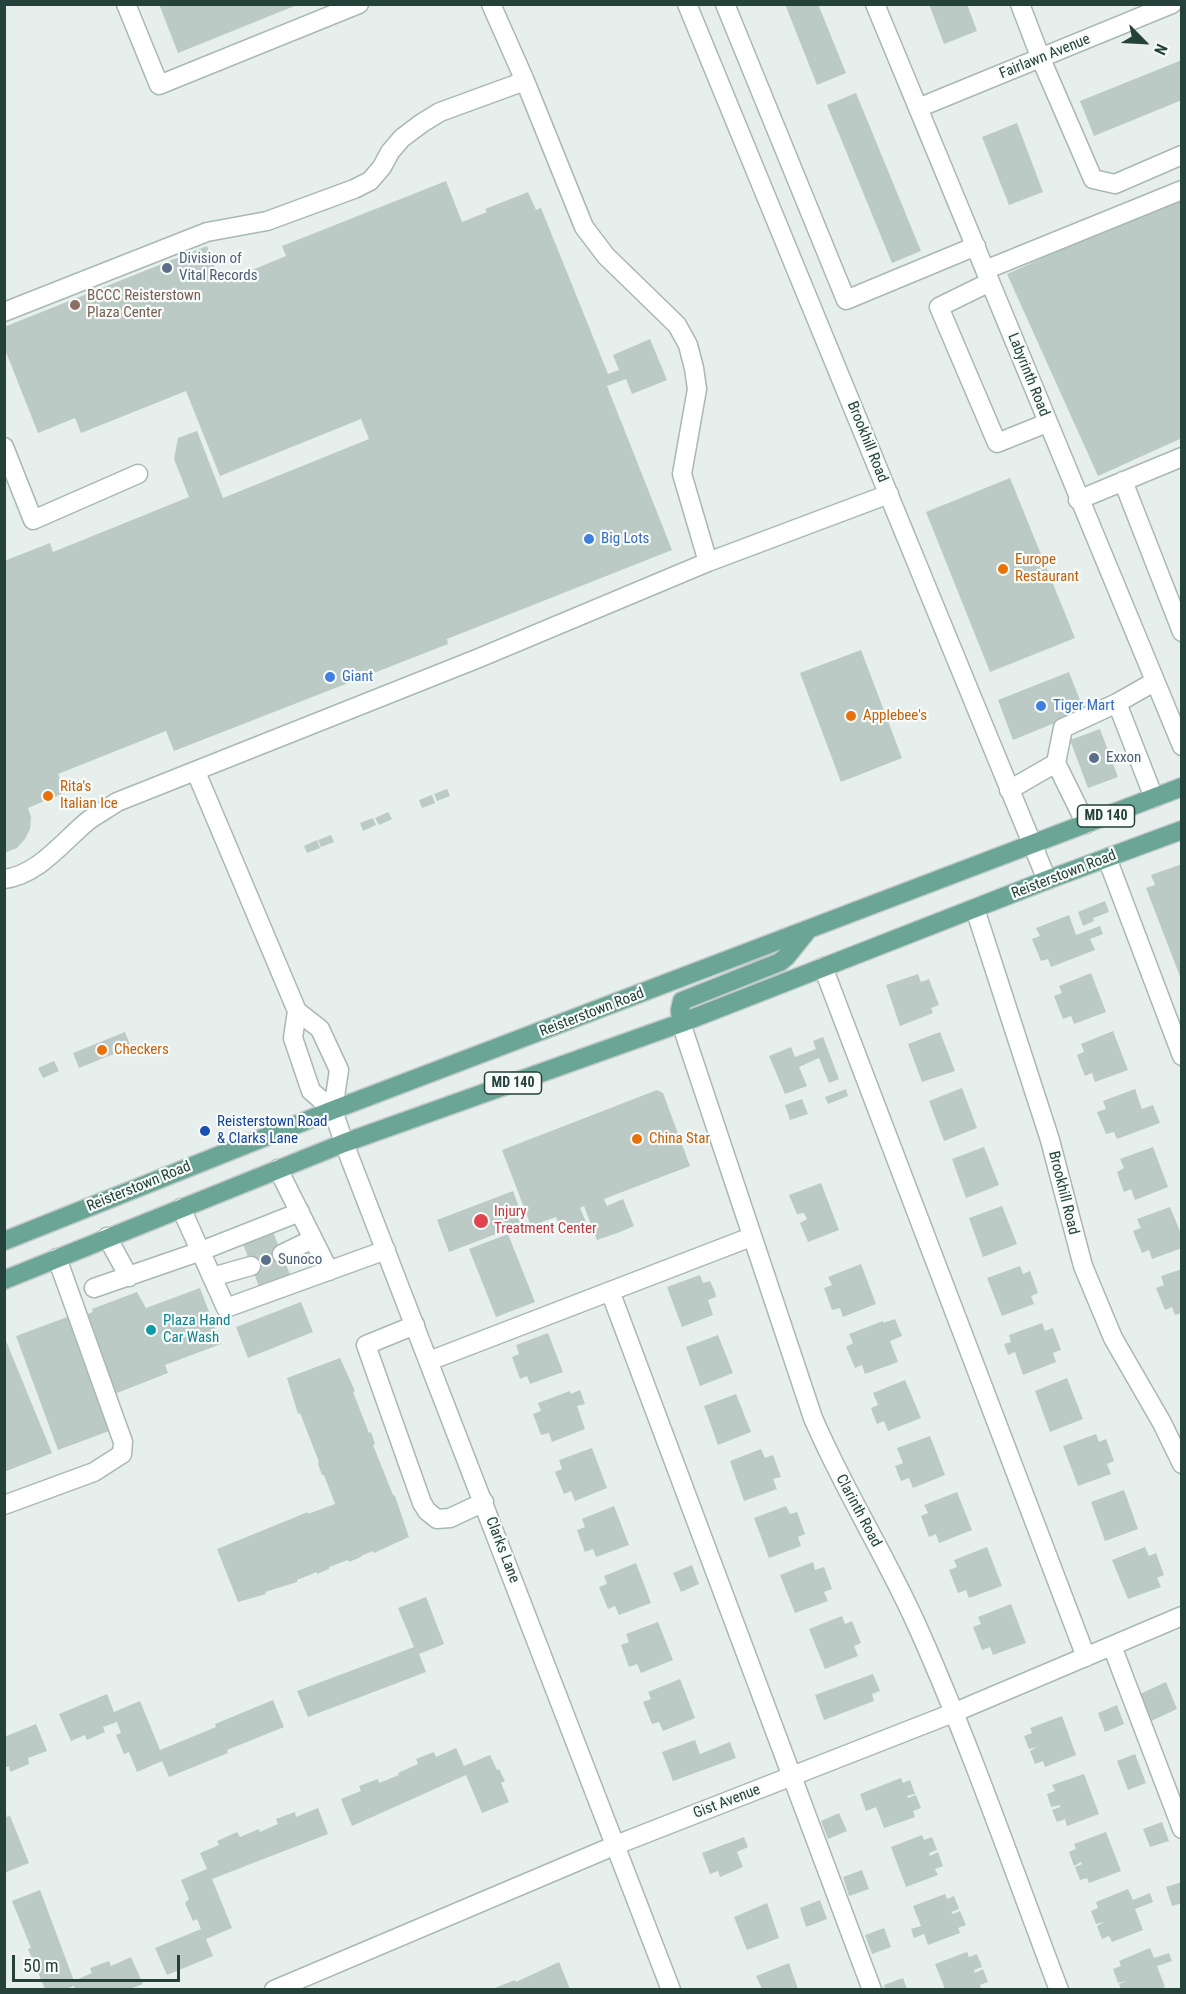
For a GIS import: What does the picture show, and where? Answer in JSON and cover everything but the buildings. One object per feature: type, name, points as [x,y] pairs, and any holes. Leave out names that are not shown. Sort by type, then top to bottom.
[{"type":"main road","name":"Reisterstown Road","points":[[4,1241],[333,1110],[1182,787]]},
{"type":"main road","name":"Reisterstown Road","points":[[4,1280],[278,1168],[681,1023],[1047,880],[1182,830]]},
{"type":"main road","points":[[681,1023],[682,1002],[780,962],[808,930]]},
{"type":"street","points":[[126,4],[159,86],[359,4]]},
{"type":"street","points":[[491,4],[584,227],[606,256],[677,325],[688,345],[696,389],[682,474],[708,562]]},
{"type":"street","name":"Brookhill Road","points":[[687,4],[1047,880]]},
{"type":"street","points":[[725,4],[846,300],[976,246]]},
{"type":"street","name":"Labyrinth Road","points":[[875,4],[976,246],[1078,500],[1182,746]]},
{"type":"street","points":[[1020,4],[1093,179],[1115,184],[1182,155]]},
{"type":"street","name":"Fairlawn Avenue","points":[[918,108],[1172,4]]},
{"type":"street","points":[[4,312],[207,232],[267,221],[354,189],[370,181],[402,138],[422,123],[440,112],[525,81]]},
{"type":"street","points":[[1047,423],[997,443],[939,307],[988,276],[1182,190]]},
{"type":"street","points":[[4,447],[33,520],[138,474]]},
{"type":"street","points":[[1078,500],[1182,457]]},
{"type":"street","points":[[1123,481],[1182,632]]},
{"type":"street","points":[[4,879],[14,878],[31,869],[89,820],[117,802],[479,658],[708,562],[889,494]]},
{"type":"street","points":[[1086,824],[1056,763],[1063,728],[1117,704],[1154,682]]},
{"type":"street","points":[[1117,704],[1154,798]]},
{"type":"street","points":[[1009,790],[1056,763]]},
{"type":"street","points":[[196,772],[297,1011],[320,1029],[339,1070],[333,1110]]},
{"type":"street","points":[[1107,858],[1173,1011],[1182,1056]]},
{"type":"street","name":"Brookhill Road","points":[[975,909],[1050,1140],[1089,1283],[1113,1338],[1182,1464]]},
{"type":"street","points":[[823,967],[1086,1657]]},
{"type":"street","points":[[297,1011],[293,1038],[311,1091],[333,1110]]},
{"type":"street","name":"Clarinth Road","points":[[681,1023],[813,1418],[829,1456],[899,1587],[953,1713],[1059,1989]]},
{"type":"street","name":"Clarks Lane","points":[[333,1110],[671,1989]]},
{"type":"street","points":[[278,1168],[329,1271]]},
{"type":"street","points":[[181,1208],[226,1308],[386,1250]]},
{"type":"street","points":[[94,1288],[201,1251],[300,1212]]},
{"type":"street","points":[[107,1237],[129,1277]]},
{"type":"street","points":[[429,1361],[751,1237]]},
{"type":"street","points":[[282,1254],[313,1239]]},
{"type":"street","points":[[4,1505],[94,1472],[122,1454],[123,1442],[57,1258]]},
{"type":"street","points":[[212,1277],[251,1266]]},
{"type":"street","points":[[610,1291],[872,1989]]},
{"type":"street","points":[[415,1325],[366,1345],[422,1503],[427,1511],[437,1519],[450,1518],[484,1502]]},
{"type":"street","name":"Gist Avenue","points":[[274,1989],[307,1983],[616,1845],[953,1713],[1182,1616]]},
{"type":"street","points":[[1112,1646],[1177,1803],[1182,1829]]},
{"type":"tunnel","points":[[251,1266],[282,1254]]},
{"type":"place","name":"Division of Vital Records","points":[[167,268]]},
{"type":"place","name":"BCCC Reisterstown Plaza Center","points":[[75,305]]},
{"type":"place","name":"Big Lots","points":[[589,539]]},
{"type":"place","name":"Europe Restaurant","points":[[1003,569]]},
{"type":"place","name":"Giant","points":[[330,677]]},
{"type":"place","name":"Tiger Mart","points":[[1041,706]]},
{"type":"place","name":"Applebee's","points":[[851,716]]},
{"type":"place","name":"Exxon","points":[[1094,758]]},
{"type":"place","name":"Rita's Italian Ice","points":[[48,796]]},
{"type":"place","name":"Checkers","points":[[102,1050]]},
{"type":"place","name":"Reisterstown Road & Clarks Lane","points":[[205,1131]]},
{"type":"place","name":"China Star","points":[[637,1139]]},
{"type":"place","name":"Injury Treatment Center","points":[[481,1221]]},
{"type":"place","name":"Sunoco","points":[[266,1260]]},
{"type":"place","name":"Plaza Hand Car Wash","points":[[151,1330]]}]
